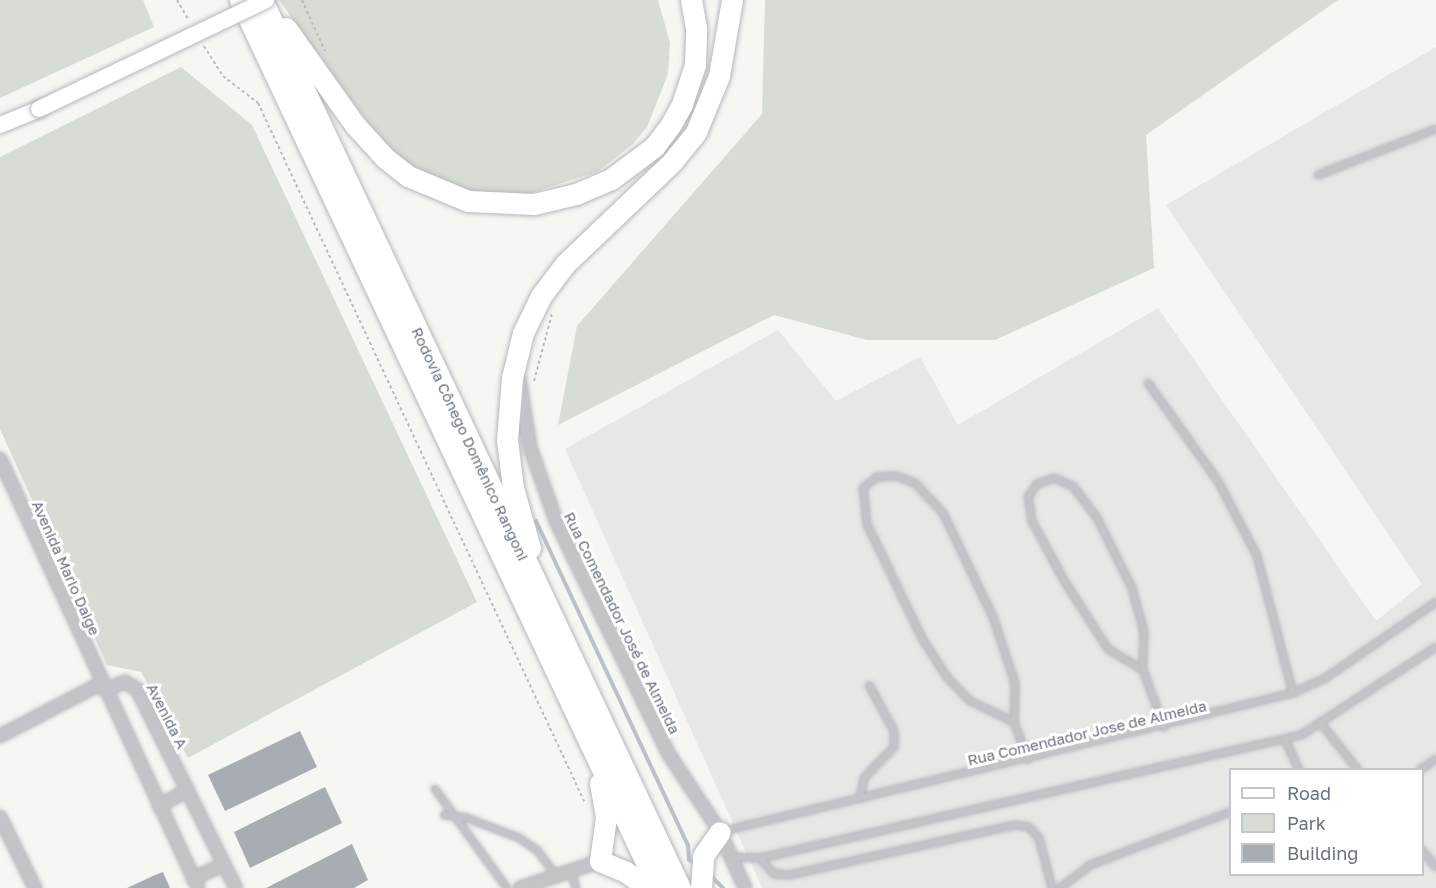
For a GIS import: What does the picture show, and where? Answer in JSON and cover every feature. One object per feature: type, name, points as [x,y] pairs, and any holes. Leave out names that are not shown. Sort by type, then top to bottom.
[{"type":"highway","name":"Rodovia Cônego Domênico Rangoni","points":[[240,0],[658,888]]},
{"type":"highway","name":"Rodovia Cônego Domênico Rangoni","points":[[265,0],[542,598],[680,888]]},
{"type":"highway","points":[[265,0],[355,125],[385,158],[437,191],[468,201],[534,204],[576,194],[611,179],[647,153],[670,126],[682,104],[695,65],[696,28],[691,0]]},
{"type":"highway","points":[[542,598],[508,457],[507,419],[516,353],[531,314],[556,274],[596,231],[672,162],[696,132],[719,76],[732,0]]},
{"type":"highway","points":[[594,753],[606,817],[600,861],[626,872],[648,888]]},
{"type":"highway","points":[[701,888],[703,856],[720,832]]},
{"type":"main road","points":[[0,125],[39,109],[265,0]]},
{"type":"street","name":"Rua Comendador José de Almeida","points":[[516,353],[530,447],[556,521],[668,753],[720,832],[745,888]]},
{"type":"street","name":"Avenida Mario Daige","points":[[0,459],[104,687]]},
{"type":"street","name":"Avenida A","points":[[104,687],[125,682],[137,689],[236,888]]},
{"type":"street","points":[[0,736],[104,687],[196,883],[224,864]]},
{"type":"street","points":[[159,806],[188,790]]},
{"type":"street","points":[[0,817],[35,888]]},
{"type":"street","points":[[520,888],[537,885],[556,875],[600,861]]},
{"type":"lane","points":[[1318,174],[1436,129]]},
{"type":"lane","points":[[1148,383],[1218,481],[1257,556],[1293,693]]},
{"type":"lane","points":[[1014,722],[970,701],[946,677],[923,640],[867,524],[863,488],[877,477],[896,476],[915,483],[943,513],[993,617],[1015,683],[1014,722],[1028,760]]},
{"type":"lane","points":[[1143,670],[1108,649],[1065,582],[1032,521],[1028,497],[1037,484],[1054,478],[1073,486],[1096,516],[1132,588],[1144,632],[1143,670],[1164,727]]},
{"type":"lane","name":"Rua Comendador Jose de Almeida","points":[[720,832],[1028,760],[1293,693],[1328,677],[1436,602]]},
{"type":"lane","points":[[730,857],[760,858],[1301,735],[1436,647]]},
{"type":"lane","points":[[860,799],[864,778],[894,747],[894,731],[869,685]]},
{"type":"lane","points":[[1320,722],[1356,768]]},
{"type":"lane","points":[[1285,739],[1298,768]]},
{"type":"lane","points":[[1423,768],[1436,759]]},
{"type":"lane","points":[[435,789],[507,888]]},
{"type":"lane","points":[[1060,888],[1090,865],[1229,812]]},
{"type":"lane","points":[[444,814],[519,838],[537,850],[556,875]]},
{"type":"lane","points":[[760,858],[774,874],[789,875],[1015,825],[1029,827],[1039,838],[1052,888]]},
{"type":"lane","points":[[1424,852],[1436,867]]},
{"type":"lane","points":[[571,871],[576,888]]},
{"type":"path","points":[[177,0],[194,28]]},
{"type":"path","points":[[199,38],[223,76],[258,103],[586,805]]},
{"type":"path","points":[[533,384],[554,309]]},
{"type":"shaded area","points":[[1436,47],[1436,888],[762,888],[565,449],[778,330],[836,401],[920,357],[958,425],[1158,308],[1376,621],[1422,584],[1166,205]]},
{"type":"green space","points":[[0,0],[143,0],[154,27],[0,98]]},
{"type":"green space","points":[[279,0],[658,0],[670,43],[668,74],[647,127],[633,144],[597,172],[527,194],[469,191],[417,170],[396,154],[369,124]]},
{"type":"green space","points":[[765,0],[1338,0],[1146,135],[1154,268],[995,340],[867,340],[774,315],[558,425],[577,326],[762,114]]},
{"type":"green space","points":[[181,67],[252,125],[477,602],[188,758],[141,672],[107,665],[0,429],[0,157]]},
{"type":"building","points":[[300,731],[317,767],[225,811],[208,775]]},
{"type":"building","points":[[325,787],[342,823],[250,868],[234,832]]},
{"type":"building","points":[[352,844],[368,880],[354,888],[266,888]]},
{"type":"building","points":[[163,872],[170,888],[127,888],[155,875]]},
{"type":"waterway","points":[[536,521],[688,845],[689,860],[693,862]]},
{"type":"waterway","points":[[709,874],[723,888]]}]
